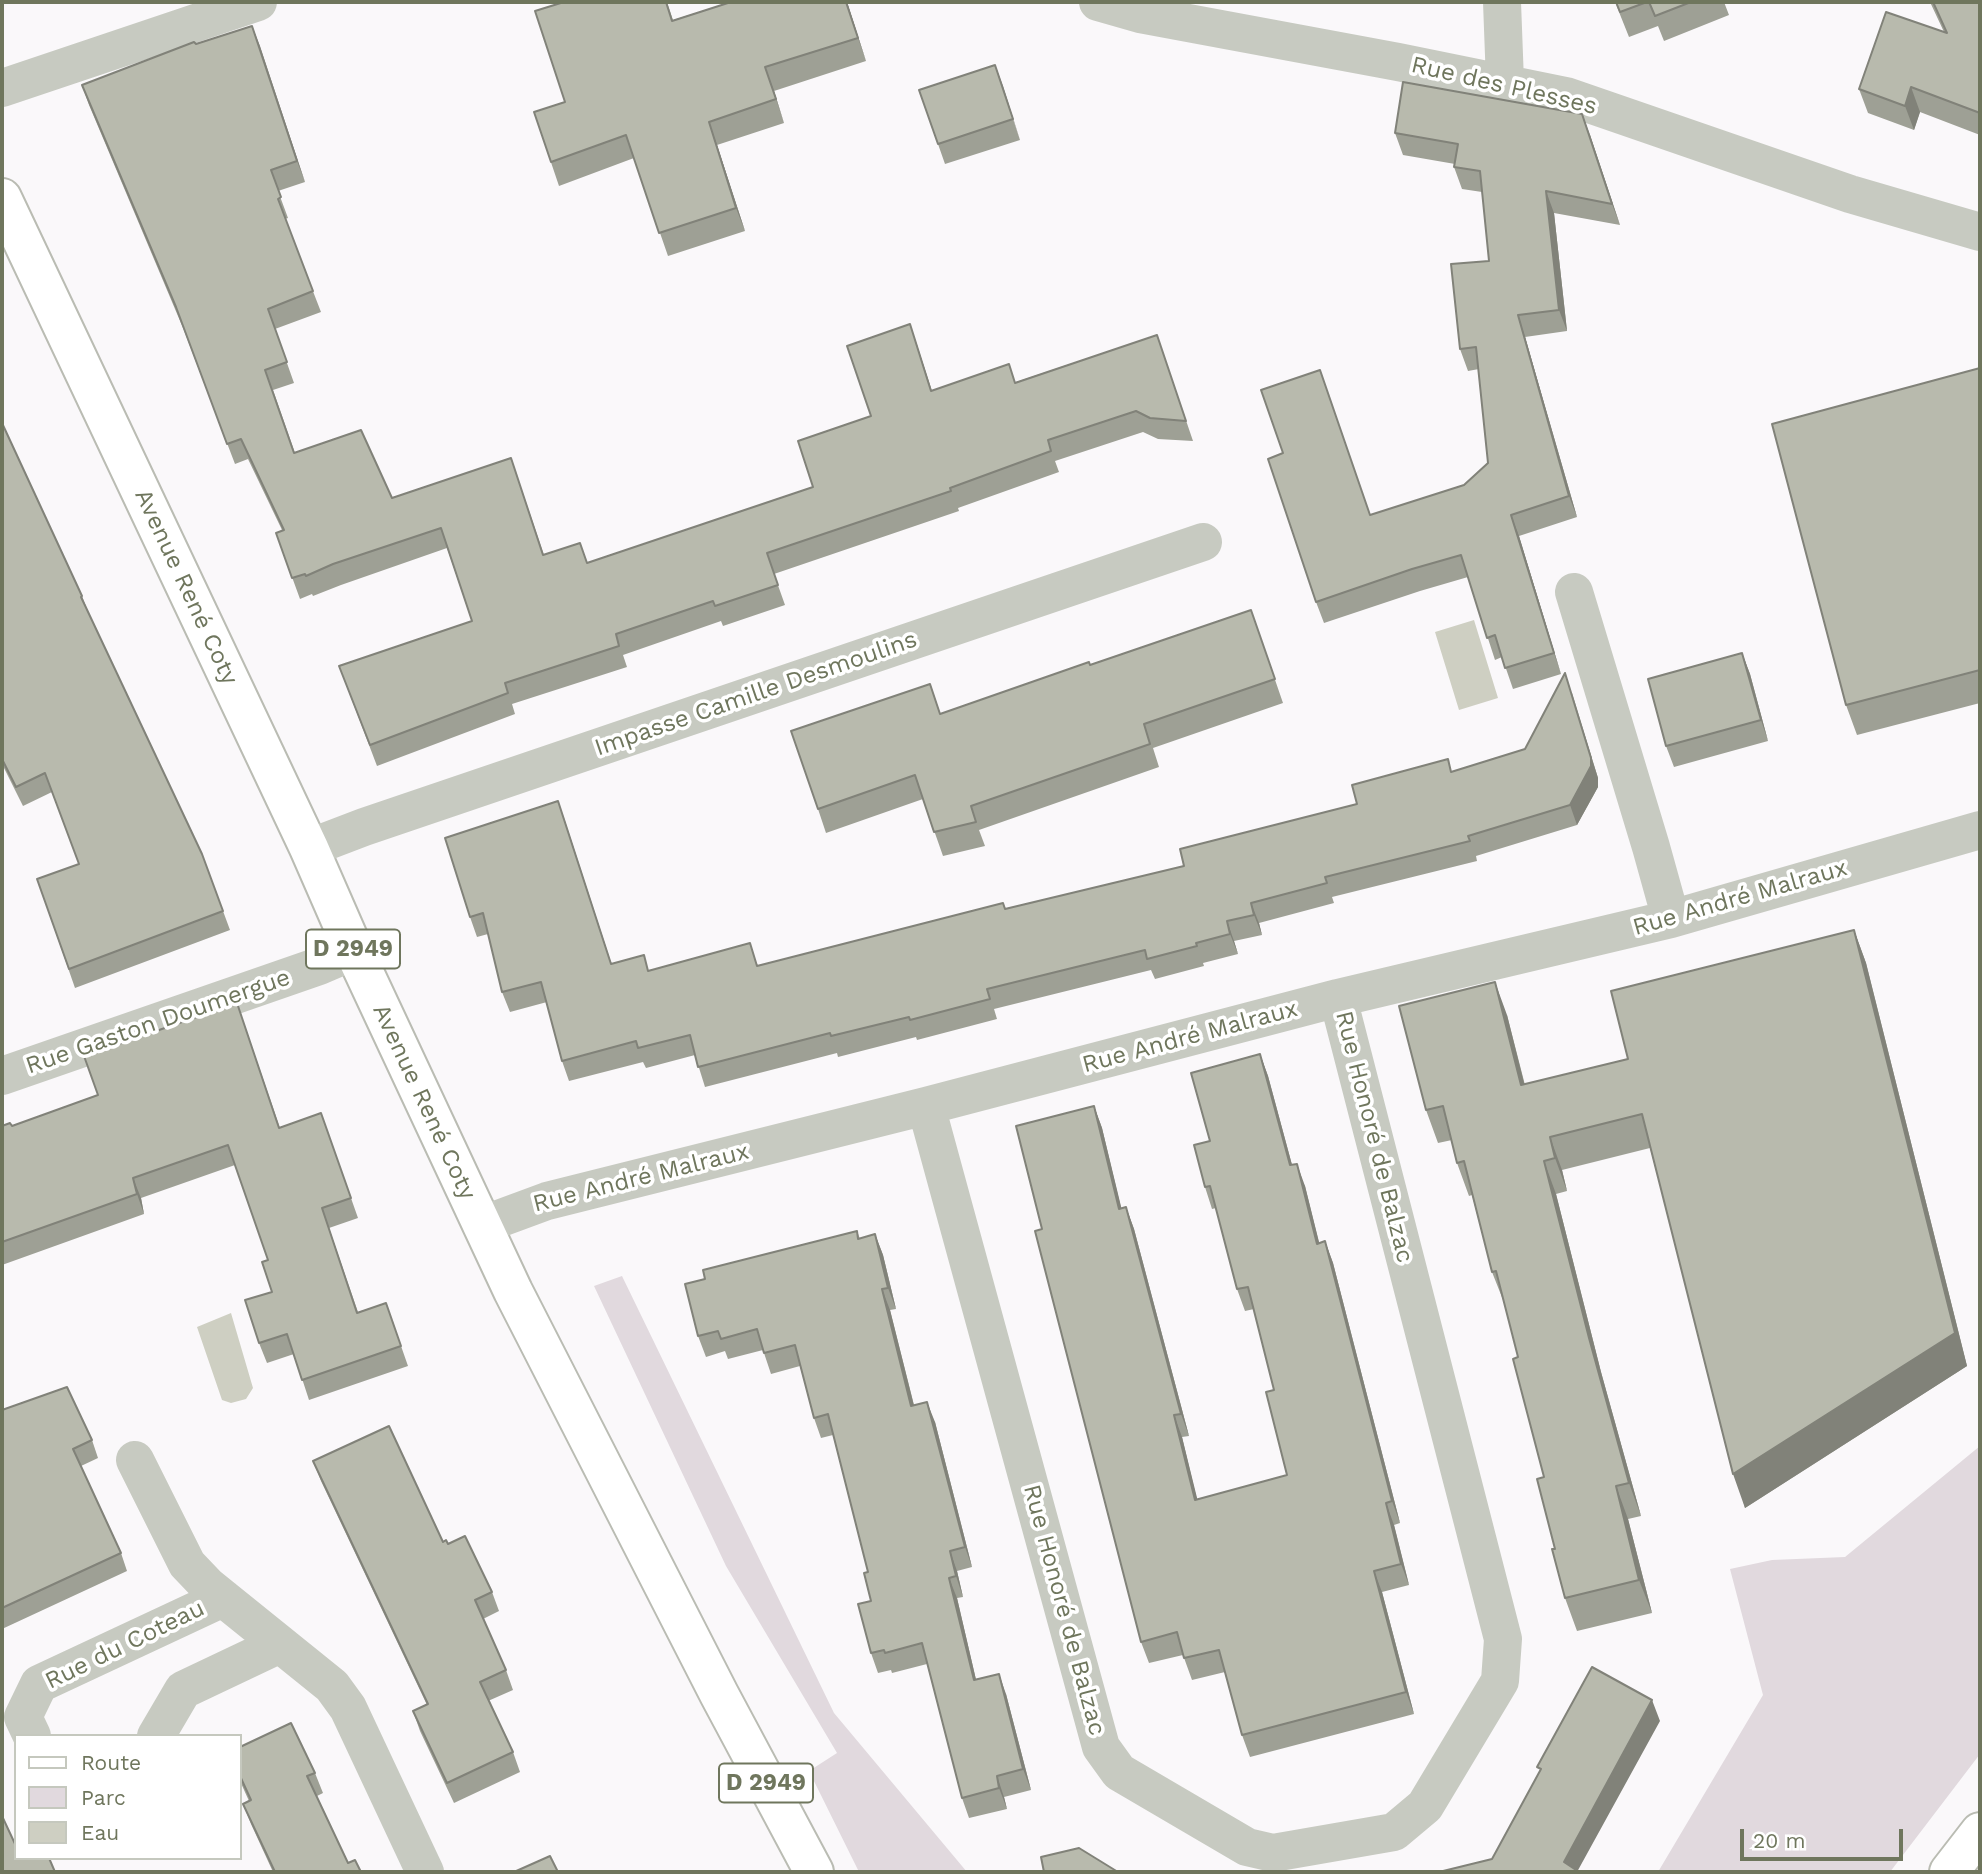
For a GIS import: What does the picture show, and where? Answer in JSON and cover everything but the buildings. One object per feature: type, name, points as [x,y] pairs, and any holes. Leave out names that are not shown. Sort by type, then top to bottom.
[{"type":"main road","name":"Avenue René Coty","points":[[2,198],[310,848],[354,951],[513,1291],[719,1694],[814,1872]]},
{"type":"main road","points":[[1949,1872],[1980,1832]]},
{"type":"street","points":[[2,88],[258,2]]},
{"type":"street","name":"Rue des Plesses","points":[[1101,2],[1140,14],[1566,96],[1850,194],[1980,232]]},
{"type":"street","points":[[1502,2],[1504,82]]},
{"type":"street","name":"Impasse Camille Desmoulins","points":[[310,848],[364,827],[1203,542]]},
{"type":"street","points":[[1574,592],[1671,919]]},
{"type":"street","name":"Rue André Malraux","points":[[482,1225],[547,1201],[926,1106],[1338,998],[1671,919],[1980,830]]},
{"type":"street","name":"Rue Gaston Doumergue","points":[[2,1076],[319,966],[354,951]]},
{"type":"street","name":"Rue Honoré de Balzac","points":[[926,1106],[1101,1747],[1119,1772],[1247,1847],[1273,1853],[1394,1832],[1426,1807],[1500,1681],[1503,1639],[1338,998]]},
{"type":"street","name":"Rue du Coteau","points":[[135,1460],[187,1564],[208,1586],[332,1686],[348,1707],[425,1872]]},
{"type":"street","name":"Rue du Coteau","points":[[31,1734],[23,1717],[38,1684],[223,1598]]},
{"type":"street","points":[[157,1734],[183,1690],[280,1644]]},
{"type":"green space","points":[[622,1276],[834,1713],[967,1872],[859,1872],[809,1771],[837,1753],[726,1566],[594,1286]]},
{"type":"green space","points":[[1980,1446],[1980,1754],[1890,1872],[1658,1872],[1763,1695],[1730,1569],[1772,1560],[1845,1557]]},
{"type":"water","points":[[1474,620],[1498,698],[1459,710],[1435,632]]},
{"type":"water","points":[[231,1313],[253,1388],[246,1399],[231,1403],[222,1400],[197,1327]]}]
